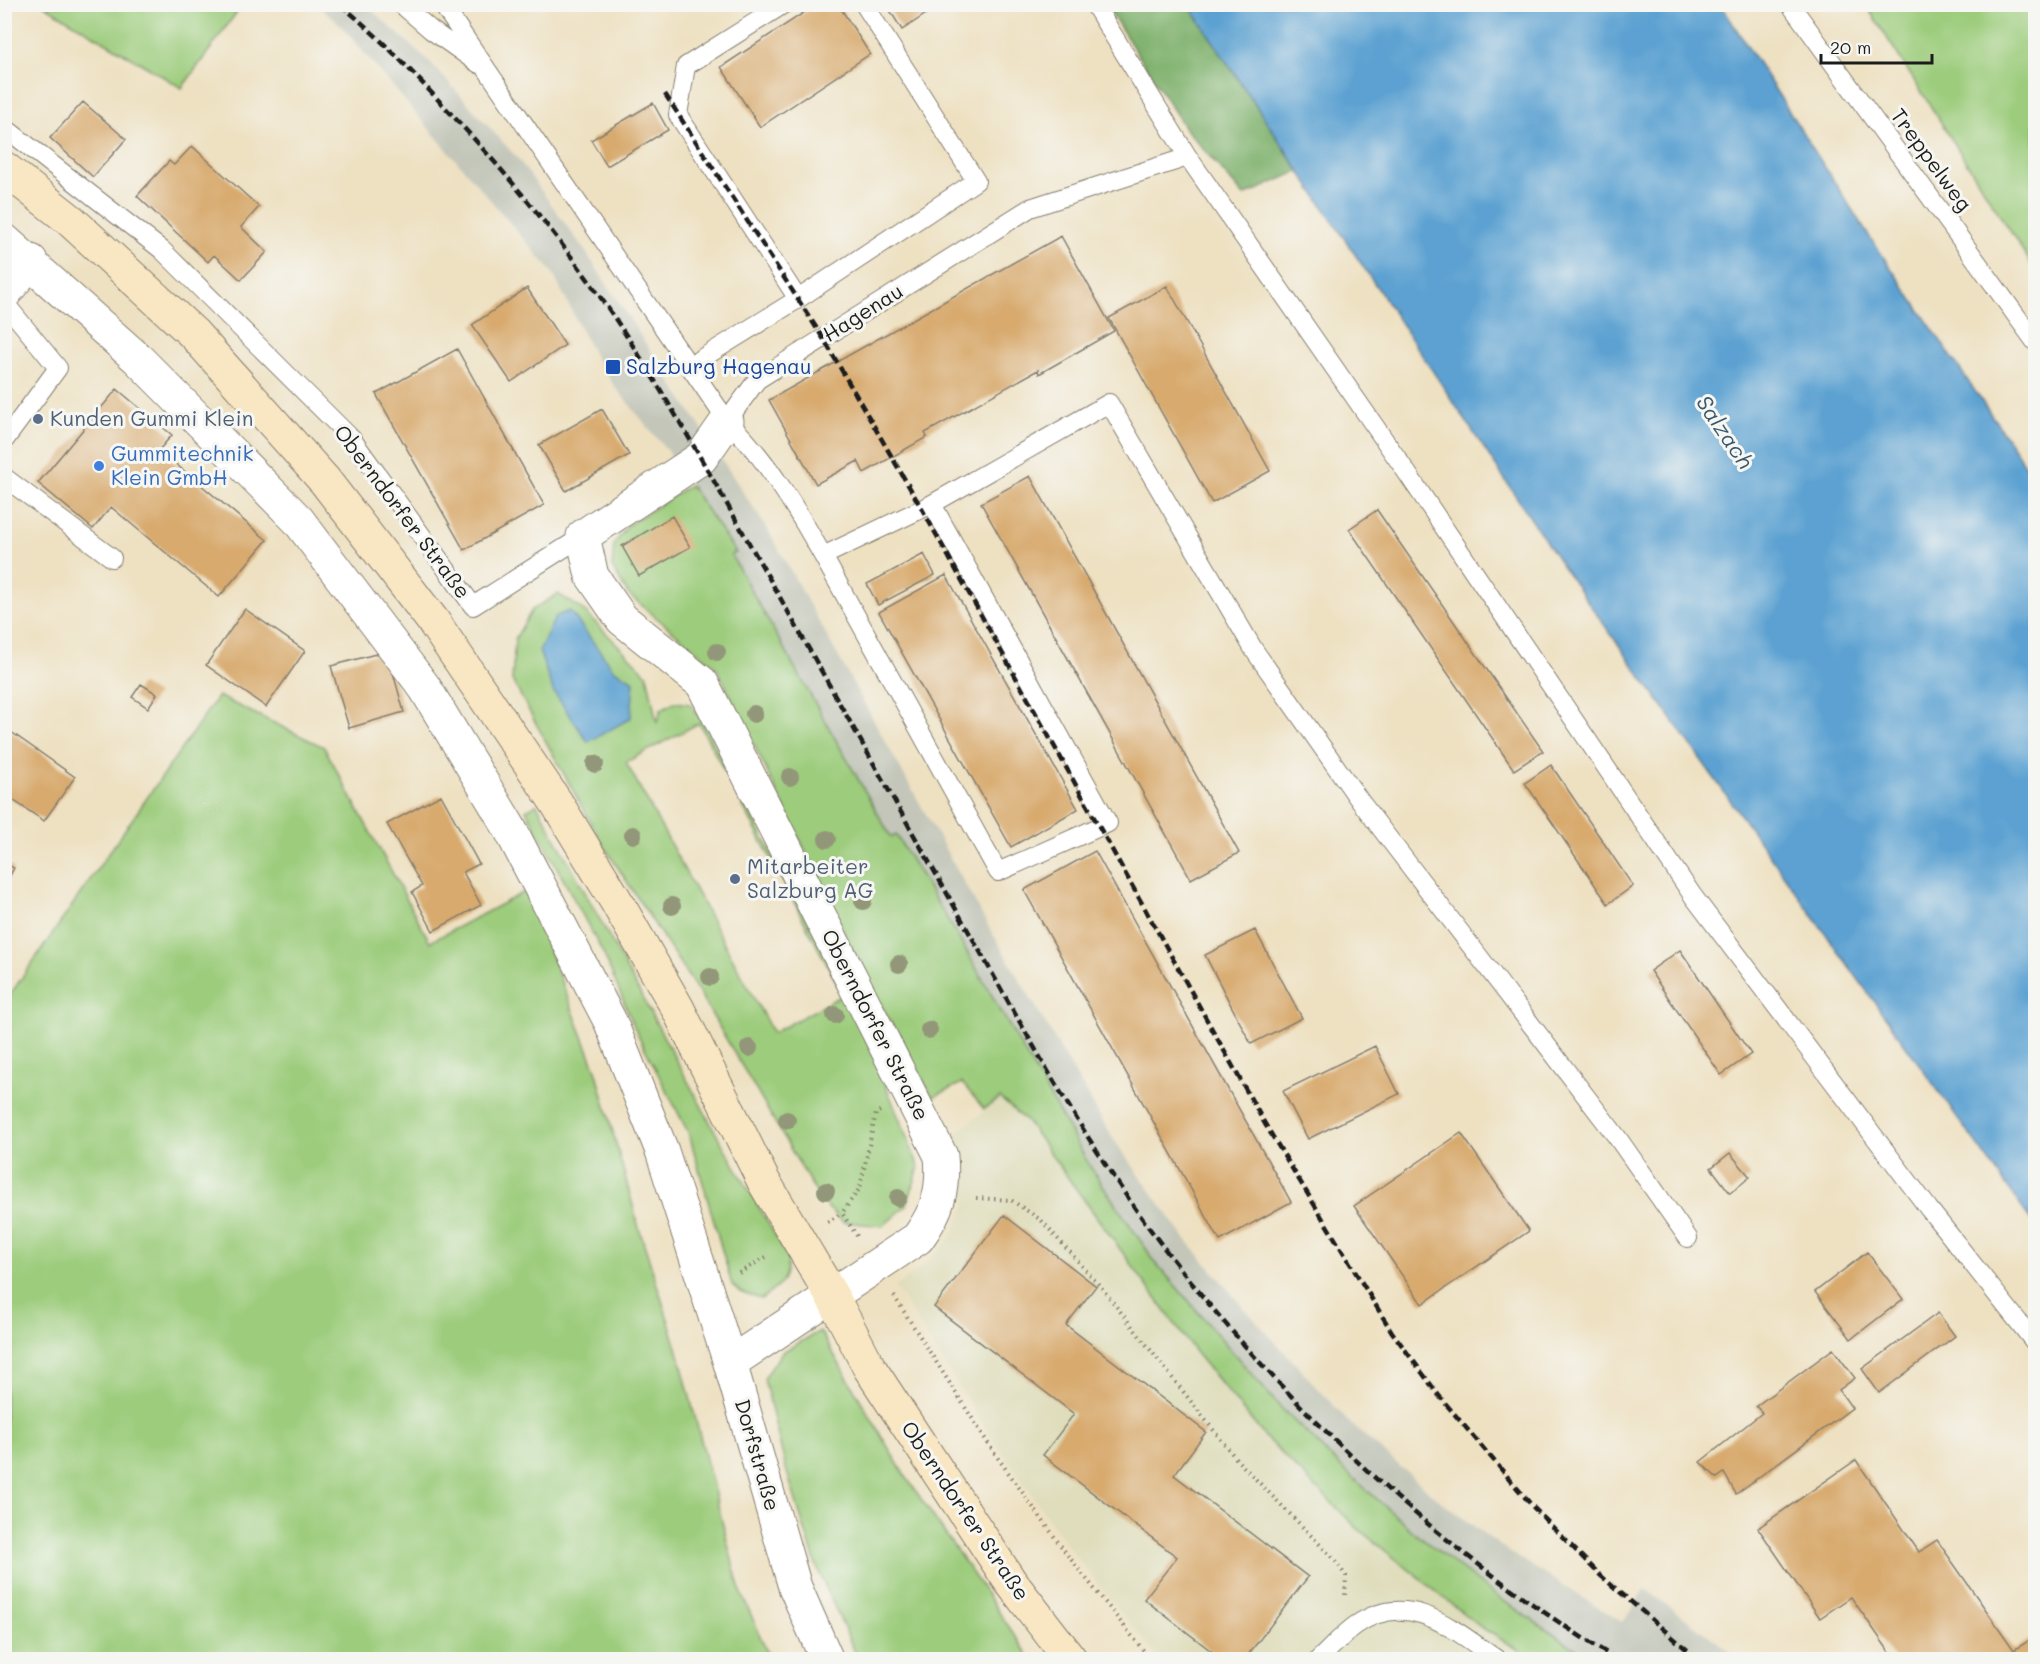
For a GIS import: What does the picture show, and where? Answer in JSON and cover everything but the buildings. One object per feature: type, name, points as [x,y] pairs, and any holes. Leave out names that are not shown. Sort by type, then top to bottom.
[{"type":"main road","name":"Oberndorfer Straße","points":[[4,168],[70,220],[194,334],[325,480],[433,621],[556,802],[678,1009],[764,1182],[831,1296],[868,1367],[1010,1581],[1071,1659]]},
{"type":"street","points":[[4,240],[31,261],[138,359],[298,520],[425,688],[509,827],[618,1038],[662,1151],[730,1363],[831,1296]]},
{"type":"street","points":[[4,294],[31,261]]},
{"type":"street","name":"Hagenau","points":[[583,536],[701,458],[727,421]]},
{"type":"street","name":"Oberndorfer Straße","points":[[583,536],[592,576],[622,619],[702,683],[941,1156],[943,1180],[935,1215],[918,1238],[831,1296]]},
{"type":"street","name":"Dorfstraße","points":[[730,1363],[795,1587],[827,1659]]},
{"type":"lane","points":[[401,4],[431,30],[490,72]]},
{"type":"lane","points":[[442,4],[691,365],[727,421],[745,438],[807,529],[998,872],[1108,823],[932,504]]},
{"type":"lane","points":[[784,4],[686,66],[678,115],[798,299]]},
{"type":"lane","points":[[691,365],[798,299],[976,181],[864,4]]},
{"type":"lane","points":[[1094,4],[1188,157],[1401,464],[1693,896],[1929,1209],[2036,1344]]},
{"type":"lane","name":"Treppelweg","points":[[1790,4],[2036,343]]},
{"type":"lane","name":"Oberndorfer Straße","points":[[4,127],[162,250],[351,438],[473,606],[583,536]]},
{"type":"lane","name":"Hagenau","points":[[727,421],[757,380],[1030,208],[1188,157]]},
{"type":"lane","points":[[4,302],[58,369],[4,441]]},
{"type":"lane","points":[[823,556],[932,504],[1109,403],[1254,650],[1360,801],[1617,1137],[1688,1238]]},
{"type":"lane","points":[[4,477],[112,558]]},
{"type":"lane","points":[[1318,1659],[1357,1624],[1382,1614],[1410,1610],[1435,1617],[1498,1659]]},
{"type":"path","points":[[911,1098],[876,1113],[860,1188],[842,1213],[995,1454],[1069,1557],[1151,1659]]},
{"type":"path","points":[[939,1198],[1011,1200],[1041,1220],[1101,1287],[1237,1460],[1334,1559],[1346,1576],[1347,1595],[1340,1604]]},
{"type":"shaded area","points":[[315,5],[366,5],[430,62],[519,160],[585,251],[768,530],[983,917],[1112,1137],[1184,1237],[1243,1307],[1351,1424],[1439,1500],[1506,1550],[1622,1622],[1645,1589],[1741,1659],[1591,1659],[1499,1598],[1417,1535],[1340,1466],[1280,1407],[1155,1262],[1091,1168],[957,935],[897,836],[891,837],[731,555],[736,552],[669,453],[615,387],[594,355],[552,272],[335,19]]},
{"type":"shaded area","points":[[1000,1098],[1028,1123],[1266,1438],[1357,1528],[1479,1626],[1533,1659],[1159,1659],[1076,1557],[997,1446],[895,1287],[926,1263],[951,1237],[965,1206],[966,1168],[955,1134]]},
{"type":"green space","points":[[43,5],[242,5],[182,88]]},
{"type":"green space","points":[[1106,5],[1189,5],[1299,171],[1244,196],[1185,128]]},
{"type":"green space","points":[[1866,5],[2035,5],[2035,270]]},
{"type":"green space","points":[[690,485],[736,553],[731,555],[891,837],[896,835],[957,935],[1091,1168],[1155,1262],[1280,1407],[1340,1466],[1417,1535],[1499,1598],[1591,1659],[1533,1659],[1479,1626],[1357,1528],[1266,1438],[1196,1353],[1028,1123],[1000,1098],[984,1109],[962,1083],[933,1097],[873,991],[717,668],[628,594],[612,567],[614,544],[628,525]]},
{"type":"green space","points":[[558,594],[582,609],[647,674],[657,723],[661,709],[675,702],[690,704],[702,721],[853,1006],[919,1167],[907,1205],[883,1226],[843,1222],[821,1201],[701,996],[602,843],[512,680],[515,639],[532,610]],"holes":[[[699,723],[843,995],[773,1033],[626,762]]]},
{"type":"green space","points":[[218,696],[324,747],[430,942],[526,891],[596,1070],[639,1228],[678,1351],[739,1587],[770,1659],[5,1660],[5,1002]]},
{"type":"green space","points":[[537,804],[716,1133],[788,1258],[786,1273],[781,1283],[761,1299],[742,1293],[732,1285],[689,1134],[637,1033],[604,955],[526,810]]},
{"type":"green space","points":[[820,1331],[902,1471],[1031,1659],[858,1659],[816,1565],[786,1469],[764,1379],[782,1352]]},
{"type":"water","name":"Salzach","points":[[1189,5],[1721,5],[1865,230],[2035,479],[2035,1226],[1565,570]]},
{"type":"water","points":[[570,611],[614,670],[634,681],[631,718],[588,742],[553,691],[539,651],[556,616]]},
{"type":"railway","points":[[340,4],[399,59],[496,164],[563,246],[619,324],[694,446],[1043,1063],[1091,1142],[1143,1220],[1171,1257],[1269,1372],[1321,1427],[1376,1479],[1493,1575],[1554,1619],[1618,1660]]},
{"type":"railway","points":[[665,94],[823,338],[922,509],[1265,1124],[1392,1332],[1440,1397],[1534,1508],[1600,1575],[1699,1660]]},
{"type":"place","name":"Salzburg Hagenau","points":[[613,367]]},
{"type":"place","name":"Kunden Gummi Klein","points":[[38,419]]},
{"type":"place","name":"Gummitechnik Klein GmbH","points":[[99,466]]},
{"type":"place","name":"Mitarbeiter Salzburg AG","points":[[735,879]]}]
